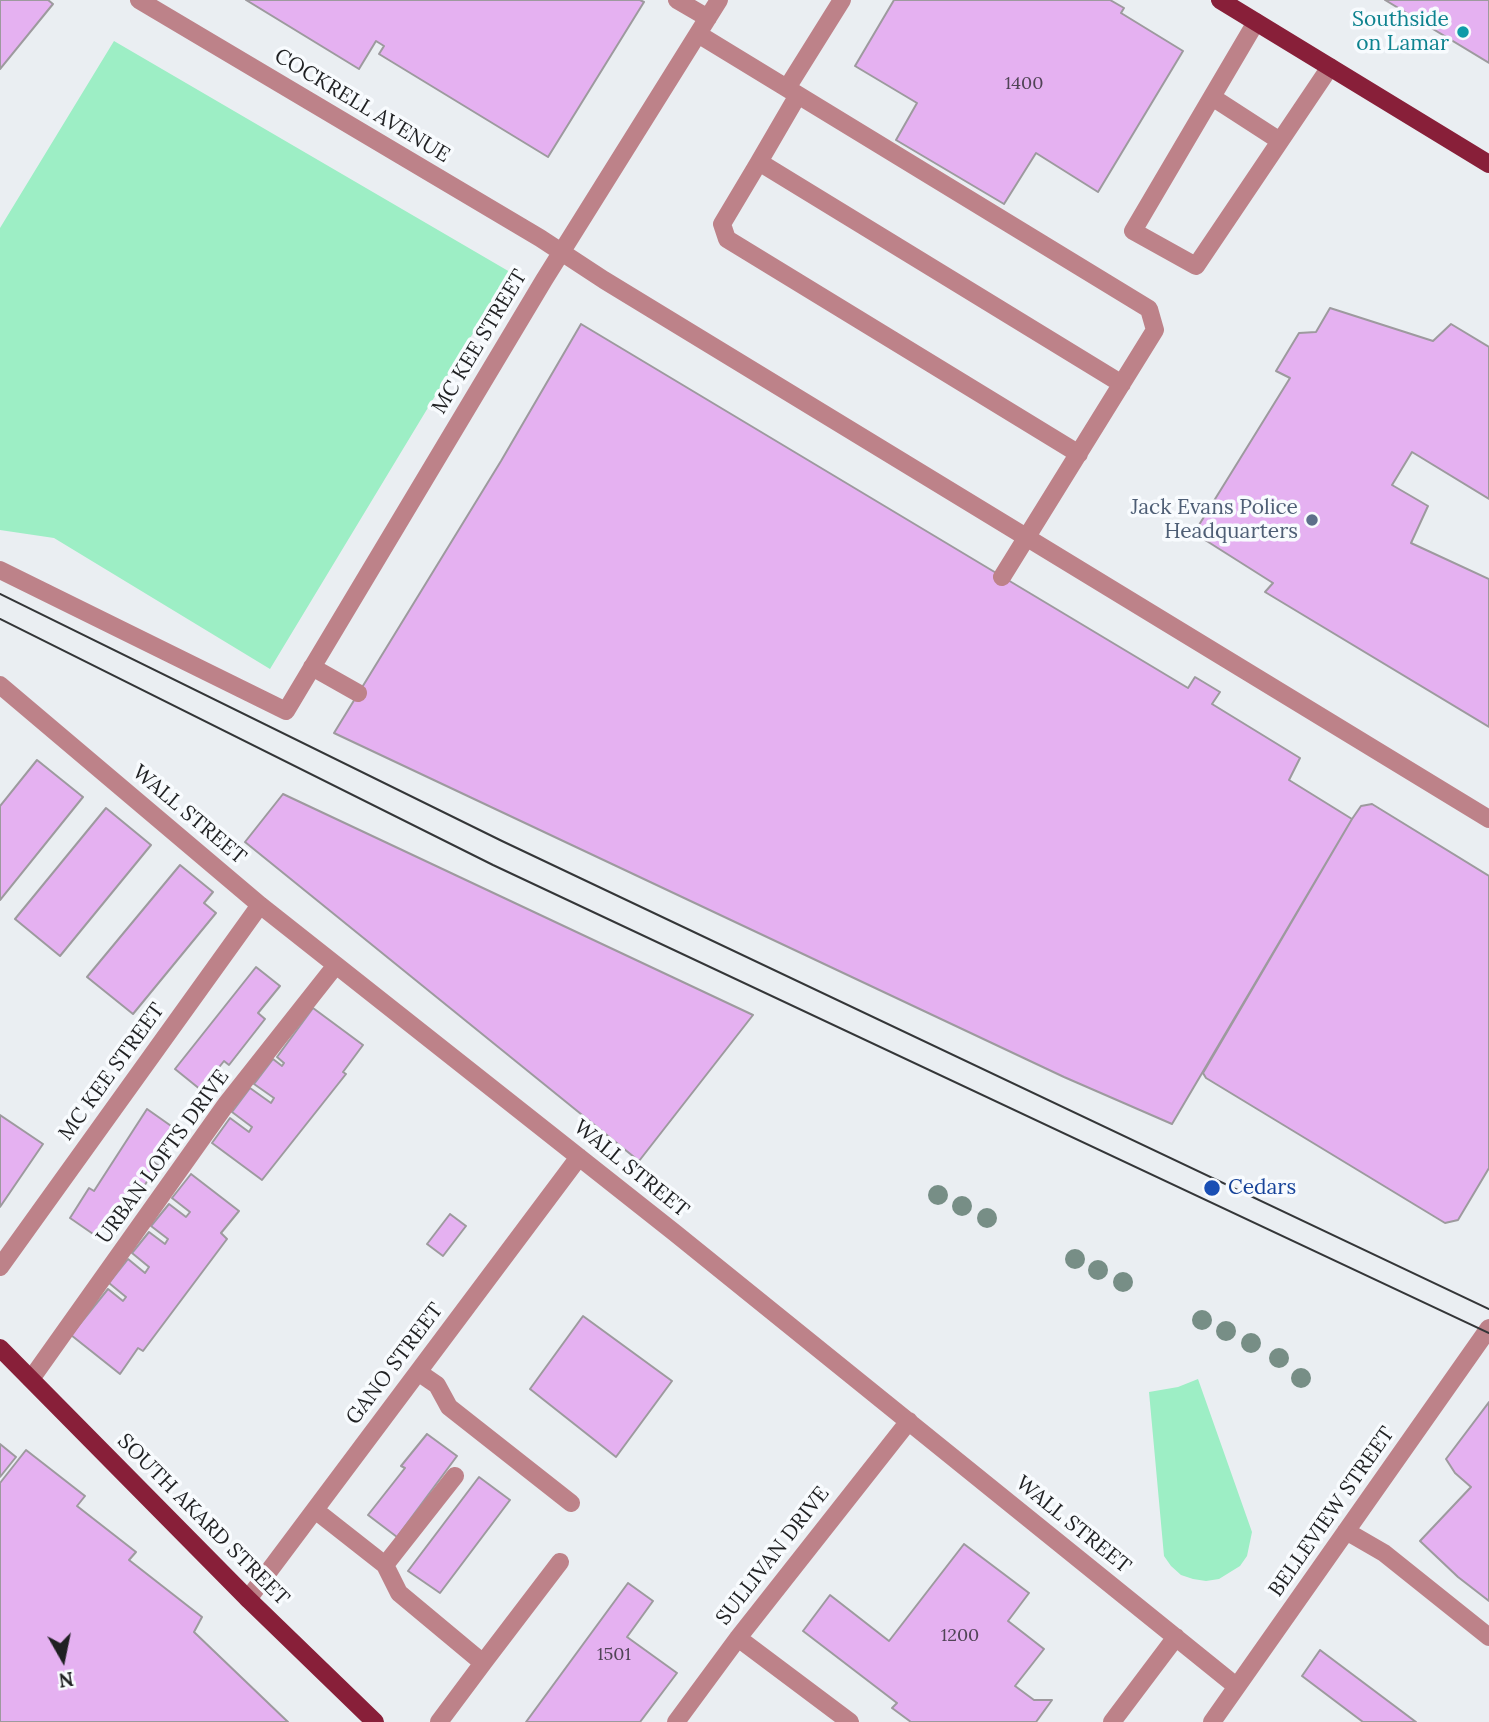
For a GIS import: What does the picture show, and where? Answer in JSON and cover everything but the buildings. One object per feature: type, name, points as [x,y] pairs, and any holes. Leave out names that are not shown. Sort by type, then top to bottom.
[{"type":"main road","points":[[1220,0],[1489,164]]},
{"type":"main road","name":"SOUTH AKARD STREET","points":[[0,1348],[248,1599],[375,1722]]},
{"type":"street","name":"COCKRELL AVENUE","points":[[139,0],[561,252],[1489,819]]},
{"type":"street","points":[[677,0],[708,18]]},
{"type":"street","name":"MC KEE STREET","points":[[0,570],[286,711],[561,252],[719,0]]},
{"type":"street","points":[[842,0],[793,91],[759,162],[722,224],[727,239],[1079,454]]},
{"type":"street","points":[[1256,22],[1133,231],[1196,266],[1330,68]]},
{"type":"street","points":[[698,34],[1149,309],[1155,330],[1002,577]]},
{"type":"street","points":[[1212,97],[1280,141]]},
{"type":"street","points":[[759,162],[1122,384]]},
{"type":"street","points":[[312,667],[358,693]]},
{"type":"street","name":"WALL STREET","points":[[0,685],[260,905],[909,1421],[1236,1686]]},
{"type":"street","name":"MC KEE STREET","points":[[0,1267],[260,905]]},
{"type":"street","name":"URBAN LOFTS DRIVE","points":[[31,1379],[227,1104],[336,965]]},
{"type":"street","name":"GANO STREET","points":[[248,1599],[579,1157]]},
{"type":"street","name":"BELLEVIEW STREET","points":[[1212,1722],[1489,1328]]},
{"type":"street","points":[[418,1372],[437,1385],[449,1407],[571,1503]]},
{"type":"street","name":"SULLIVAN DRIVE","points":[[676,1722],[738,1638],[909,1421]]},
{"type":"street","points":[[385,1565],[455,1476]]},
{"type":"street","points":[[315,1510],[385,1565],[399,1593],[483,1663]]},
{"type":"street","points":[[1346,1531],[1384,1553],[1489,1637]]},
{"type":"street","points":[[439,1722],[560,1562]]},
{"type":"street","points":[[1112,1722],[1176,1637]]},
{"type":"street","points":[[738,1638],[850,1722]]},
{"type":"green space","points":[[114,41],[510,272],[270,669],[54,538],[0,530],[0,228]]},
{"type":"green space","points":[[1198,1379],[1252,1532],[1247,1556],[1240,1566],[1219,1579],[1206,1581],[1181,1575],[1164,1556],[1149,1392],[1178,1387]]},
{"type":"tram line","points":[[0,594],[502,841],[1489,1309]]},
{"type":"tram line","points":[[0,619],[493,865],[1489,1333]]},
{"type":"place","name":"Southside on Lamar","points":[[1463,32]]},
{"type":"place","name":"Jack Evans Police Headquarters","points":[[1312,520]]},
{"type":"place","name":"Cedars","points":[[1212,1188]]}]
